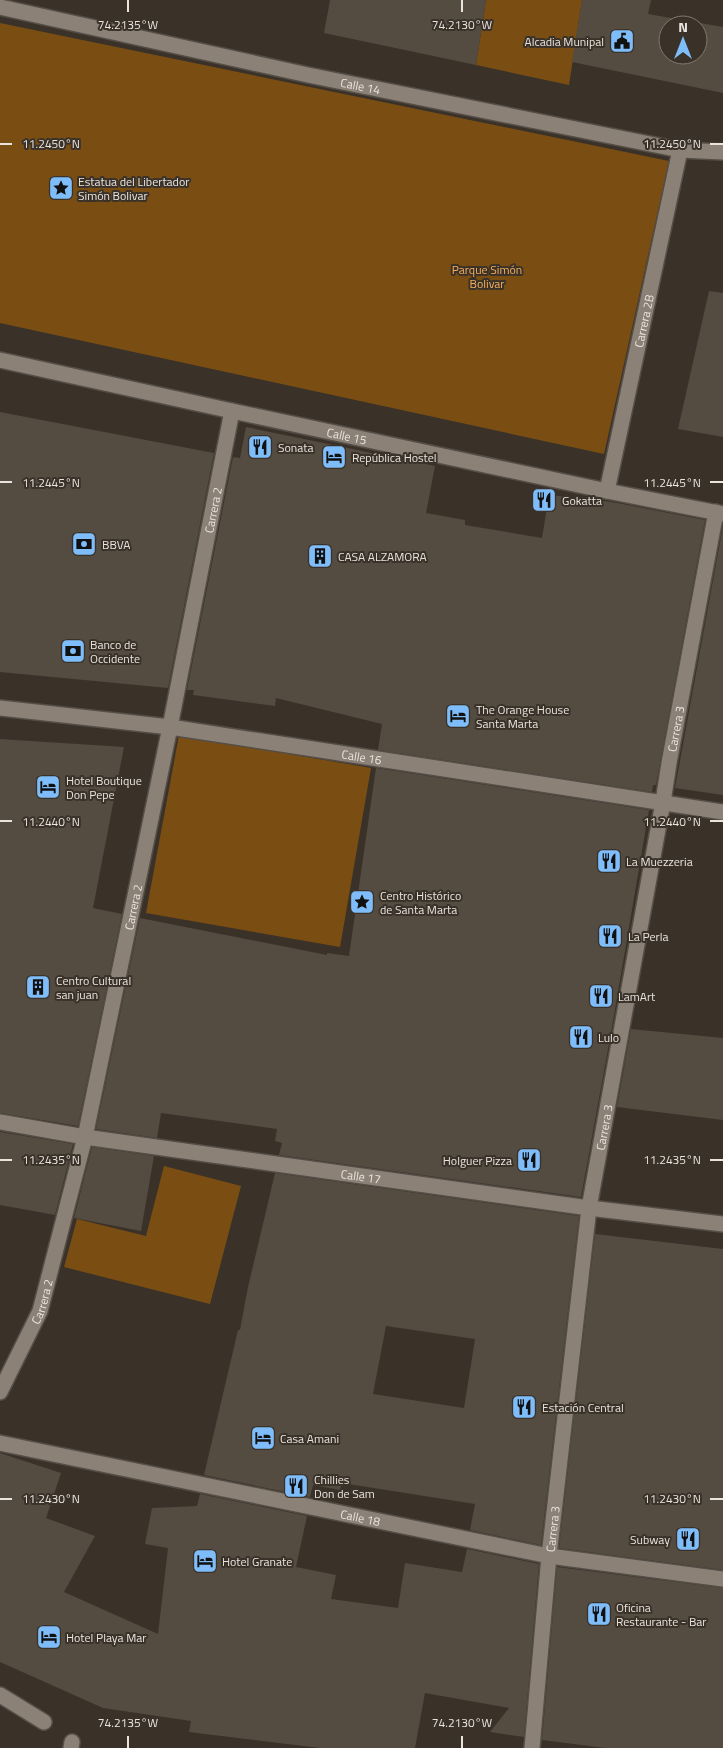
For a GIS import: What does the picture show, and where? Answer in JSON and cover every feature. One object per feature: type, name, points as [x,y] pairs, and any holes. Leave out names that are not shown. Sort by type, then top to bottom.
[{"type":"street","name":"Calle 14","points":[[0,7],[308,75],[680,150],[723,152]]},
{"type":"street","name":"Carrera 2B","points":[[607,491],[680,150]]},
{"type":"street","name":"Calle 15","points":[[0,360],[607,491],[719,513]]},
{"type":"street","name":"Carrera 2","points":[[0,1392],[40,1310],[85,1137],[170,727],[232,411]]},
{"type":"street","name":"Carrera 3","points":[[532,1748],[549,1556],[589,1208],[664,802],[669,763],[719,513]]},
{"type":"street","name":"Calle 16","points":[[0,708],[170,727],[723,812]]},
{"type":"street","name":"Calle 17","points":[[0,1122],[85,1137],[589,1208],[723,1224]]},
{"type":"street","name":"Calle 18","points":[[0,1443],[549,1556],[723,1579]]},
{"type":"street","points":[[0,1695],[44,1722]]},
{"type":"green space","points":[[486,0],[582,0],[569,85],[476,65]]},
{"type":"green space","name":"Parque Simón Bolivar","points":[[0,23],[669,161],[604,454],[0,323]]},
{"type":"green space","points":[[179,735],[371,768],[340,947],[146,913]]},
{"type":"green space","points":[[164,1166],[241,1186],[210,1304],[64,1267],[77,1219],[146,1236]]},
{"type":"building","points":[[330,0],[486,0],[476,65],[324,33]]},
{"type":"building","name":"Alcadia Munipal","points":[[582,0],[651,0],[648,14],[658,16],[658,65],[708,65],[708,24],[723,27],[723,93],[572,62]]},
{"type":"building","points":[[709,291],[723,293],[723,437],[678,429]]},
{"type":"building","points":[[0,412],[214,453],[168,688],[0,672]]},
{"type":"building","points":[[246,427],[435,466],[426,513],[465,520],[465,525],[542,538],[549,495],[612,502],[705,520],[656,785],[653,785],[652,792],[378,750],[382,724],[276,698],[275,706],[193,695],[194,690],[187,690],[233,457],[240,458]]},
{"type":"building","points":[[723,526],[723,795],[675,788]]},
{"type":"building","points":[[0,739],[124,747],[93,908],[122,914],[78,1126],[0,1113]]},
{"type":"building","points":[[376,768],[649,810],[581,1197],[279,1155],[282,1143],[275,1141],[277,1129],[161,1113],[157,1138],[96,1129],[140,918],[327,955],[327,953],[349,956]]},
{"type":"building","points":[[631,1029],[723,1038],[723,1120],[617,1107]]},
{"type":"building","points":[[0,1132],[73,1144],[55,1215],[0,1205]]},
{"type":"building","points":[[92,1147],[154,1156],[141,1231],[74,1218]]},
{"type":"building","points":[[275,1173],[579,1216],[541,1545],[470,1530],[475,1504],[342,1483],[340,1490],[313,1485],[310,1497],[204,1475],[238,1330],[240,1330],[248,1287]],"holes":[[[386,1326],[475,1339],[464,1408],[373,1394]]]},
{"type":"building","points":[[595,1234],[723,1249],[723,1570],[559,1548]]},
{"type":"building","points":[[0,1453],[61,1473],[46,1518],[95,1536],[64,1592],[158,1634],[168,1548],[145,1544],[152,1508],[197,1506],[200,1494],[307,1516],[296,1567],[336,1575],[331,1599],[398,1608],[405,1563],[462,1572],[467,1549],[539,1564],[524,1737],[490,1732],[509,1708],[425,1693],[415,1748],[320,1748],[189,1732],[191,1721],[103,1708],[0,1662]]},
{"type":"building","points":[[557,1567],[723,1588],[723,1748],[605,1748],[542,1740]]},
{"type":"place","name":"Alcadia Munipal","points":[[622,41]]},
{"type":"place","name":"Estatua del Libertador Simón Bolivar","points":[[61,188]]},
{"type":"place","name":"Sonata","points":[[260,447]]},
{"type":"place","name":"República Hostel","points":[[334,457]]},
{"type":"place","name":"Gokatta","points":[[544,500]]},
{"type":"place","name":"BBVA","points":[[84,544]]},
{"type":"place","name":"CASA ALZAMORA","points":[[320,556]]},
{"type":"place","name":"Banco de Occidente","points":[[73,651]]},
{"type":"place","name":"The Orange House Santa Marta","points":[[458,716]]},
{"type":"place","name":"Hotel Boutique Don Pepe","points":[[48,787]]},
{"type":"place","name":"La Muezzeria","points":[[609,861]]},
{"type":"place","name":"Centro Histórico de Santa Marta","points":[[362,902]]},
{"type":"place","name":"La Perla","points":[[610,936]]},
{"type":"place","name":"Centro Cultural san juan","points":[[38,987]]},
{"type":"place","name":"LamArt","points":[[601,996]]},
{"type":"place","name":"Lulo","points":[[581,1037]]},
{"type":"place","name":"Holguer Pizza","points":[[529,1160]]},
{"type":"place","name":"Estación Central","points":[[524,1407]]},
{"type":"place","name":"Casa Amani","points":[[263,1438]]},
{"type":"place","name":"Chillies Don de Sam","points":[[296,1486]]},
{"type":"place","name":"Subway","points":[[688,1539]]},
{"type":"place","name":"Hotel Granate","points":[[205,1561]]},
{"type":"place","name":"Oficina Restaurante - Bar","points":[[599,1614]]},
{"type":"place","name":"Hotel Playa Mar","points":[[49,1637]]}]
